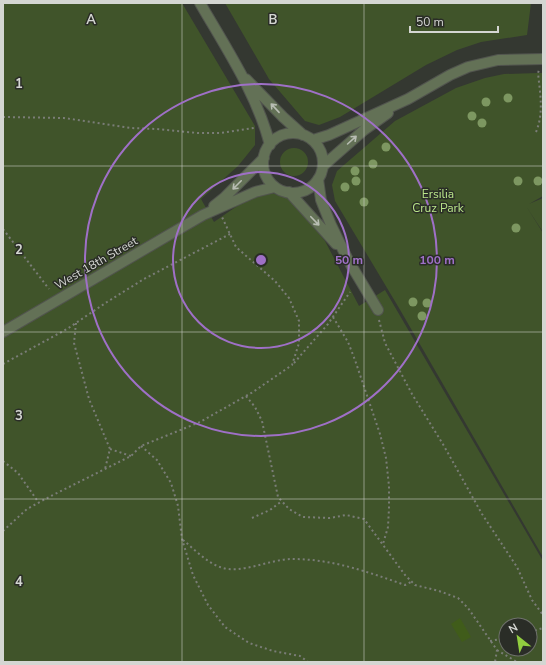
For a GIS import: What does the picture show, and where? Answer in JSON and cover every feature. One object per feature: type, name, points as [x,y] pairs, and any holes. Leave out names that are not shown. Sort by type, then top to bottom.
[{"type":"street","points":[[200,3],[242,74],[266,127],[270,145]]},
{"type":"street","points":[[312,140],[329,135],[408,99],[454,73],[482,63],[508,59],[543,57]]},
{"type":"street","points":[[242,74],[283,117],[303,135],[312,140],[319,148],[323,158],[323,166],[318,179],[306,190],[289,192],[275,187],[266,174],[264,164],[264,158],[270,145],[276,139],[285,135],[295,133],[303,135]]},
{"type":"street","points":[[323,166],[364,130],[408,99]]},
{"type":"street","name":"West 18th Street","points":[[203,215],[224,198],[264,158]]},
{"type":"street","points":[[318,179],[321,200],[331,226],[348,260],[378,310]]},
{"type":"street","name":"West 18th Street","points":[[3,332],[203,215],[255,192],[275,187]]},
{"type":"street","points":[[289,192],[327,233],[348,260]]},
{"type":"path","points":[[536,132],[540,122],[542,106],[538,73],[543,57]]},
{"type":"path","points":[[3,117],[64,118],[132,128],[156,128],[198,133],[220,133],[254,128]]},
{"type":"path","points":[[218,209],[236,247],[276,280],[289,298],[299,321],[299,343],[292,365]]},
{"type":"path","points":[[3,229],[49,290]]},
{"type":"path","points":[[3,364],[76,323],[144,279],[230,234]]},
{"type":"path","points":[[3,531],[27,509],[131,456],[141,446],[200,422],[246,396],[292,365],[333,317],[350,292]]},
{"type":"path","points":[[378,310],[380,327],[385,343],[405,381],[482,514],[517,567],[532,600],[543,615]]},
{"type":"path","points":[[333,317],[348,342],[356,360],[380,434],[386,458],[389,486],[389,508],[388,527],[383,544]]},
{"type":"path","points":[[76,323],[74,343],[89,399],[110,450],[105,469]]},
{"type":"path","points":[[246,396],[255,407],[262,421],[278,497],[289,509],[303,516],[330,518],[346,515],[364,518],[405,575],[415,585],[458,598],[468,608],[497,650],[517,662]]},
{"type":"path","points":[[141,446],[157,460],[171,483],[178,506],[182,539],[193,575],[208,606],[225,627],[249,643],[273,651],[300,656],[308,662]]},
{"type":"path","points":[[110,450],[131,456]]},
{"type":"path","points":[[3,461],[18,473],[39,503]]},
{"type":"path","points":[[252,518],[270,510],[282,501]]},
{"type":"path","points":[[182,539],[220,568],[233,569],[292,559],[341,564],[405,585],[412,582]]},
{"type":"path","points":[[490,641],[498,640]]},
{"type":"path","points":[[495,662],[497,650]]},
{"type":"green space","points":[[3,3],[182,3],[255,126],[255,145],[238,166],[201,199],[214,222],[240,204],[260,194],[272,193],[287,198],[301,212],[325,241],[359,306],[385,290],[543,561],[543,662],[3,662]]},
{"type":"green space","points":[[225,3],[531,3],[527,35],[481,42],[457,50],[426,65],[340,117],[319,125],[305,121],[269,79]]},
{"type":"green space","name":"Ersilia Cruz Park","points":[[543,73],[543,196],[529,204],[543,198],[543,232],[526,206],[543,233],[543,557],[399,308],[335,201],[332,185],[337,171],[395,121],[456,88],[485,78],[504,74]]},
{"type":"green space","points":[[294,148],[304,152],[308,162],[304,172],[294,176],[284,172],[280,162],[284,152]]},
{"type":"building","points":[[460,618],[471,637],[462,642],[451,624]]}]
